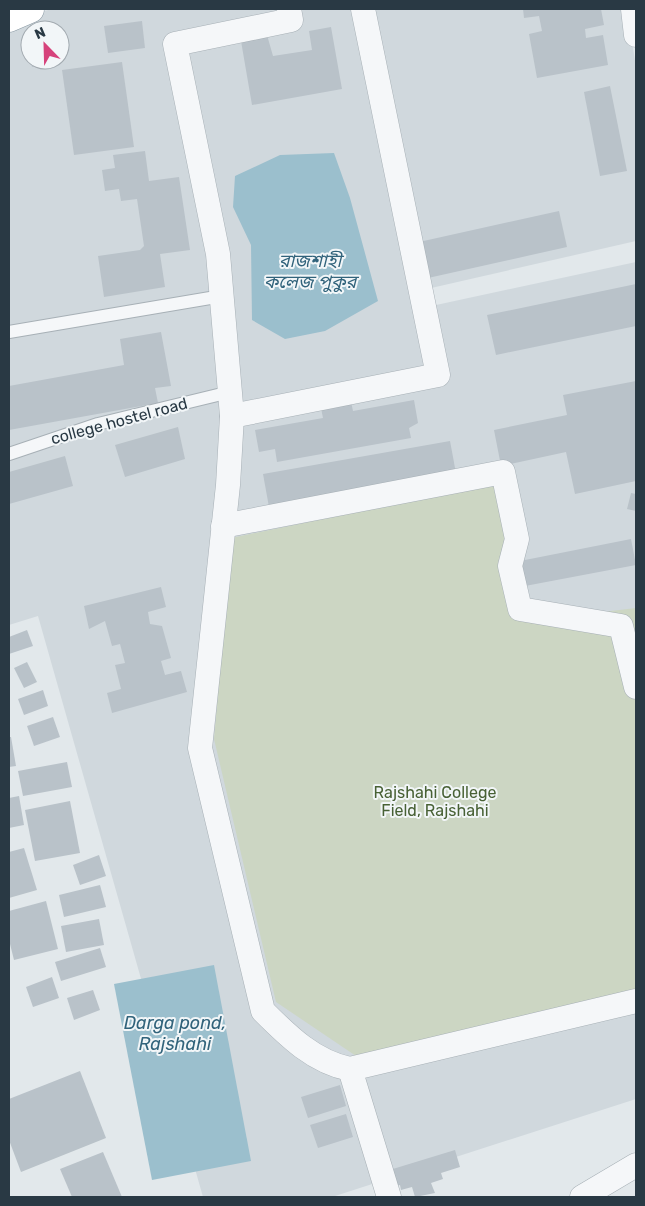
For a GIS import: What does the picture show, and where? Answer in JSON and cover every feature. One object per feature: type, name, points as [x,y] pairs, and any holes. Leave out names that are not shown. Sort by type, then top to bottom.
[{"type":"highway","points":[[9,18],[30,9]]},
{"type":"street","points":[[232,416],[438,375],[363,9]]},
{"type":"street","points":[[633,9],[636,35]]},
{"type":"street","points":[[295,10],[291,20],[175,44],[218,254],[232,416],[223,526],[200,748],[262,1011],[288,1036],[323,1062],[350,1069],[636,1001]]},
{"type":"street","points":[[223,526],[503,472],[517,539],[510,566],[520,609],[622,626],[636,687]]},
{"type":"street","points":[[350,1069],[388,1197]]},
{"type":"street","points":[[582,1197],[636,1165]]},
{"type":"lane","points":[[9,332],[222,296]]},
{"type":"lane","name":"college hostel road","points":[[9,454],[98,424],[230,392]]},
{"type":"shaded area","points":[[53,9],[353,9],[413,310],[636,262],[636,1099],[332,1197],[203,1197],[38,616],[9,625],[9,30],[20,22],[20,70],[70,70],[70,20],[22,20],[30,14]]},
{"type":"shaded area","points":[[363,9],[627,9],[636,67],[636,241],[418,291]]},
{"type":"green space","name":"Rajshahi College Field, Rajshahi","points":[[496,483],[526,621],[636,608],[636,990],[359,1058],[276,1002],[214,739],[231,538]]},
{"type":"water","name":"রাজশাহী কলেজ পুকুর","points":[[334,153],[350,198],[378,301],[325,331],[285,339],[252,320],[251,245],[233,207],[235,176],[280,155]]},
{"type":"water","name":"Darga pond, Rajshahi","points":[[214,965],[251,1161],[152,1180],[114,984]]},
{"type":"building","points":[[523,9],[601,9],[604,25],[585,29],[586,38],[603,35],[608,65],[537,78],[529,34],[542,31],[539,16],[524,18]]},
{"type":"building","points":[[142,21],[145,48],[108,53],[104,26]]},
{"type":"building","points":[[331,27],[342,89],[252,105],[241,41],[267,35],[273,56],[312,50],[309,31]]},
{"type":"building","points":[[122,62],[134,147],[74,155],[62,70]]},
{"type":"building","points":[[610,86],[627,171],[600,176],[584,92]]},
{"type":"building","points":[[145,151],[149,181],[179,177],[190,250],[160,254],[165,287],[104,297],[98,256],[140,250],[144,246],[137,199],[121,201],[119,189],[105,191],[102,170],[115,168],[113,155]]},
{"type":"building","points":[[559,211],[567,247],[428,278],[419,242]]},
{"type":"building","points":[[636,284],[636,326],[496,355],[487,315]]},
{"type":"building","points":[[161,332],[171,386],[155,388],[158,403],[9,430],[9,386],[124,365],[120,339]]},
{"type":"building","points":[[636,381],[636,481],[575,494],[566,452],[501,466],[494,430],[567,415],[563,395]]},
{"type":"building","points":[[350,397],[353,411],[414,400],[418,423],[409,428],[411,438],[277,462],[275,449],[259,452],[255,430],[323,418],[320,403]]},
{"type":"building","points":[[178,427],[185,459],[125,477],[115,445]]},
{"type":"building","points":[[450,441],[458,484],[271,518],[263,474]]},
{"type":"building","points":[[65,456],[73,486],[9,504],[9,472]]},
{"type":"building","points":[[631,493],[636,494],[636,511],[627,509]]},
{"type":"building","points":[[631,539],[636,565],[525,586],[520,561]]},
{"type":"building","points":[[161,587],[166,607],[148,612],[150,624],[162,626],[171,658],[161,661],[165,675],[181,671],[187,692],[112,713],[107,693],[121,689],[115,665],[125,663],[120,644],[112,646],[105,621],[89,629],[84,606]]},
{"type":"building","points":[[27,630],[33,646],[9,654],[9,637]]},
{"type":"building","points":[[27,662],[37,682],[24,688],[14,668]]},
{"type":"building","points":[[43,690],[48,706],[24,715],[18,699]]},
{"type":"building","points":[[53,717],[60,737],[34,746],[27,726]]},
{"type":"building","points":[[9,737],[11,737],[16,766],[9,767]]},
{"type":"building","points":[[67,762],[72,787],[23,796],[18,771]]},
{"type":"building","points":[[19,796],[24,825],[9,828],[9,798]]},
{"type":"building","points":[[70,801],[80,853],[35,861],[25,810]]},
{"type":"building","points":[[24,848],[37,890],[9,898],[9,852]]},
{"type":"building","points":[[99,855],[106,876],[80,885],[73,865]]},
{"type":"building","points":[[100,885],[106,907],[64,917],[59,895]]},
{"type":"building","points":[[46,901],[58,949],[14,960],[9,940],[9,911]]},
{"type":"building","points":[[99,919],[104,945],[66,952],[61,926]]},
{"type":"building","points":[[100,948],[106,967],[61,981],[55,962]]},
{"type":"building","points":[[52,977],[59,998],[33,1007],[26,987]]},
{"type":"building","points":[[93,990],[100,1010],[74,1020],[67,998]]},
{"type":"building","points":[[80,1071],[106,1138],[21,1172],[9,1140],[9,1099]]},
{"type":"building","points":[[340,1085],[346,1106],[308,1118],[301,1097]]},
{"type":"building","points":[[346,1114],[353,1137],[318,1148],[310,1125]]},
{"type":"building","points":[[455,1150],[460,1167],[441,1173],[443,1179],[431,1183],[435,1193],[415,1197],[412,1187],[401,1190],[400,1185],[388,1188],[383,1172]]},
{"type":"building","points":[[103,1152],[122,1197],[72,1197],[60,1169]]}]
